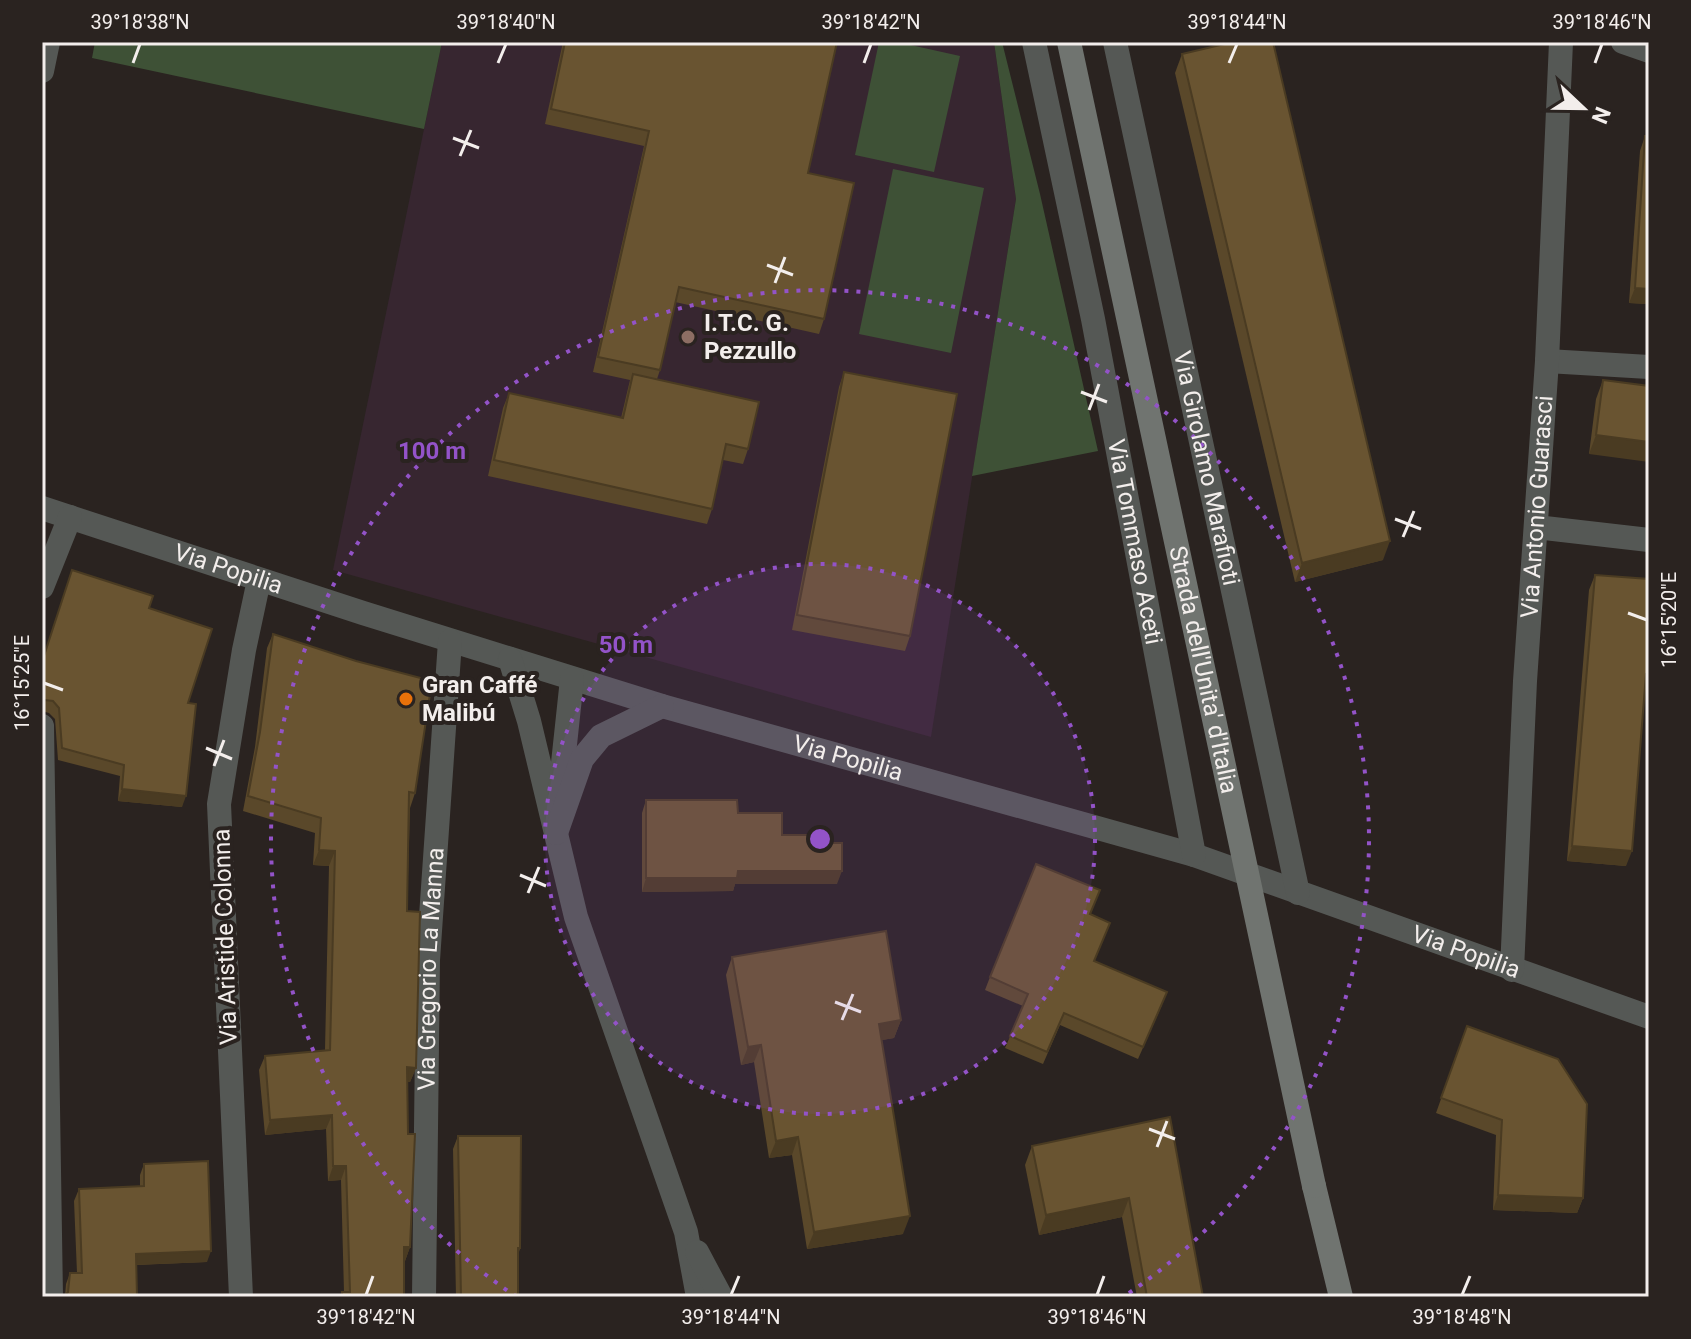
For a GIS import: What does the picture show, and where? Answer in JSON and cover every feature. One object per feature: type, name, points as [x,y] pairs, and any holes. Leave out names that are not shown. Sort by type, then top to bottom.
[{"type":"main road","name":"Strada dell'Unita' d'Italia","points":[[1069,42],[1314,1186],[1341,1297]]},
{"type":"street","points":[[42,71],[48,42]]},
{"type":"street","name":"Via Tommaso Aceti","points":[[1034,42],[1093,319],[1194,855]]},
{"type":"street","name":"Via Girolamo Marafioti","points":[[1115,42],[1298,893]]},
{"type":"street","name":"Via Antonio Guarasci","points":[[1512,970],[1525,681],[1547,361],[1561,42]]},
{"type":"street","points":[[1623,42],[1649,51]]},
{"type":"street","points":[[1547,361],[1649,367]]},
{"type":"street","name":"Via Popilia","points":[[42,508],[572,679],[1194,855],[1649,1017]]},
{"type":"street","points":[[42,587],[70,517]]},
{"type":"street","points":[[1536,527],[1649,540]]},
{"type":"street","name":"Via Aristide Colonna","points":[[241,1297],[219,804],[244,650],[259,580]]},
{"type":"street","name":"Via Gregorio La Manna","points":[[424,1297],[428,960],[450,641]]},
{"type":"street","points":[[510,659],[529,721],[576,917],[686,1232],[698,1297]]},
{"type":"street","points":[[556,833],[572,679]]},
{"type":"street","points":[[556,833],[582,759],[601,736],[662,706]]},
{"type":"street","points":[[42,726],[51,1297]]},
{"type":"street","points":[[686,1232],[721,1297]]},
{"type":"shaded area","name":"I.T.C. G. Pezzullo","points":[[442,42],[994,42],[1016,199],[931,737],[333,570]]},
{"type":"green space","points":[[95,42],[442,42],[424,129],[92,58]]},
{"type":"green space","points":[[879,42],[897,42],[960,56],[934,172],[855,155]]},
{"type":"green space","points":[[994,42],[1002,42],[1098,451],[972,476],[1016,199]]},
{"type":"green space","points":[[893,169],[984,188],[951,353],[859,334]]},
{"type":"building","points":[[565,42],[837,42],[808,173],[854,183],[824,319],[679,287],[660,370],[598,357],[649,131],[551,109]]},
{"type":"building","points":[[1233,42],[1273,42],[1390,541],[1302,563],[1182,54]]},
{"type":"building","points":[[1645,136],[1649,136],[1649,289],[1635,288]]},
{"type":"building","points":[[844,372],[957,394],[910,636],[797,615]]},
{"type":"building","points":[[633,374],[759,402],[748,449],[726,444],[712,509],[494,460],[509,393],[623,418]]},
{"type":"building","points":[[1603,380],[1649,386],[1649,442],[1596,435]]},
{"type":"building","points":[[72,570],[153,596],[149,608],[212,629],[188,703],[196,704],[186,796],[122,789],[124,765],[62,748],[59,708],[53,701],[42,702],[42,662]]},
{"type":"building","points":[[1595,575],[1649,579],[1649,674],[1646,674],[1632,851],[1572,846]]},
{"type":"building","points":[[273,634],[432,681],[415,793],[409,792],[407,911],[420,912],[416,1068],[407,1067],[408,1134],[415,1134],[410,1247],[404,1247],[404,1297],[342,1297],[342,1292],[350,1292],[346,1166],[333,1166],[332,1115],[270,1120],[265,1056],[330,1050],[335,851],[319,850],[321,818],[248,796]]},
{"type":"building","points":[[646,800],[737,800],[738,813],[782,813],[782,835],[829,835],[829,843],[842,843],[842,871],[738,871],[737,878],[646,878]]},
{"type":"building","points":[[1036,864],[1100,890],[1090,914],[1110,923],[1094,961],[1167,992],[1143,1047],[1064,1013],[1047,1052],[1010,1036],[1028,994],[990,977]]},
{"type":"building","points":[[886,931],[901,1020],[879,1024],[910,1216],[814,1232],[798,1137],[776,1141],[761,1045],[748,1047],[732,957]]},
{"type":"building","points":[[1467,1026],[1558,1059],[1587,1104],[1583,1198],[1498,1195],[1502,1120],[1441,1098]]},
{"type":"building","points":[[1170,1117],[1203,1297],[1147,1297],[1129,1198],[1046,1215],[1032,1146]]},
{"type":"building","points":[[458,1136],[521,1136],[518,1297],[461,1297]]},
{"type":"building","points":[[208,1161],[211,1251],[136,1254],[137,1297],[64,1297],[68,1292],[70,1273],[82,1273],[79,1189],[144,1186],[144,1164]]},
{"type":"place","name":"I.T.C. G. Pezzullo","points":[[688,337]]},
{"type":"place","name":"Gran Caffé Malibú","points":[[406,699]]}]
